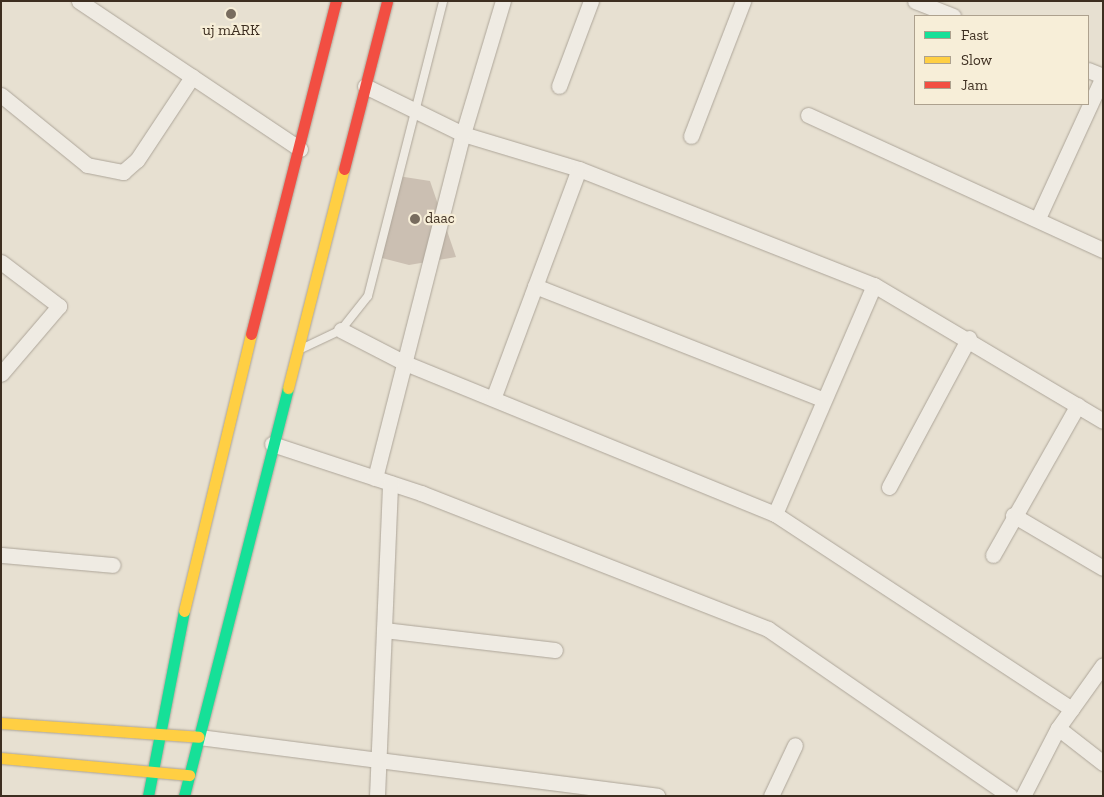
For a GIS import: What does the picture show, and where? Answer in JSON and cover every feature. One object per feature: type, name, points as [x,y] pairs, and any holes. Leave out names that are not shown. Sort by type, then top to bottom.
[{"type":"street","points":[[79,1],[300,149]]},
{"type":"street","points":[[148,796],[161,738],[197,548],[300,149],[336,1]]},
{"type":"street","points":[[184,796],[295,352],[387,1]]},
{"type":"street","points":[[375,478],[463,134],[503,1]]},
{"type":"street","points":[[559,86],[591,1]]},
{"type":"street","points":[[691,136],[743,1]]},
{"type":"street","points":[[915,1],[950,15]]},
{"type":"street","points":[[1038,218],[1103,77],[1089,70]]},
{"type":"street","points":[[1,95],[87,165],[123,172],[137,160],[192,76]]},
{"type":"street","points":[[365,86],[463,134],[579,169],[874,285],[969,338],[1103,421]]},
{"type":"street","points":[[808,115],[1038,218],[1103,250]]},
{"type":"street","points":[[494,396],[579,169]]},
{"type":"street","points":[[1,262],[59,306],[1,374]]},
{"type":"street","points":[[775,514],[822,399],[874,285]]},
{"type":"street","points":[[535,286],[822,399]]},
{"type":"street","points":[[341,330],[405,363],[494,396],[775,514],[1072,709]]},
{"type":"street","points":[[889,487],[969,338]]},
{"type":"street","points":[[993,555],[1013,515],[1078,405]]},
{"type":"street","points":[[272,444],[390,483],[768,629],[1010,796]]},
{"type":"street","points":[[377,796],[390,483]]},
{"type":"street","points":[[1013,515],[1103,568]]},
{"type":"street","points":[[1,555],[113,565]]},
{"type":"street","points":[[384,630],[555,650]]},
{"type":"street","points":[[1023,796],[1058,728],[1103,665]]},
{"type":"street","points":[[1,723],[161,738],[199,737],[648,795]]},
{"type":"street","points":[[1058,728],[1103,763]]},
{"type":"street","points":[[771,796],[795,745]]},
{"type":"street","points":[[1,758],[189,774]]},
{"type":"lane","points":[[295,352],[341,330],[368,296],[443,1]]},
{"type":"building","name":"daac","points":[[398,176],[430,181],[456,257],[409,265],[378,257]]},
{"type":"traffic: fast","points":[[184,796],[288,388]]},
{"type":"traffic: fast","points":[[148,796],[184,611]]},
{"type":"traffic: slow","points":[[288,388],[344,169]]},
{"type":"traffic: slow","points":[[184,611],[251,334]]},
{"type":"traffic: slow","points":[[1,723],[199,737]]},
{"type":"traffic: slow","points":[[1,758],[189,775]]},
{"type":"traffic: jam","points":[[251,334],[336,1]]},
{"type":"traffic: jam","points":[[344,169],[387,1]]},
{"type":"place","name":"uj mARK","points":[[231,14]]},
{"type":"place","name":"daac","points":[[415,219]]}]
